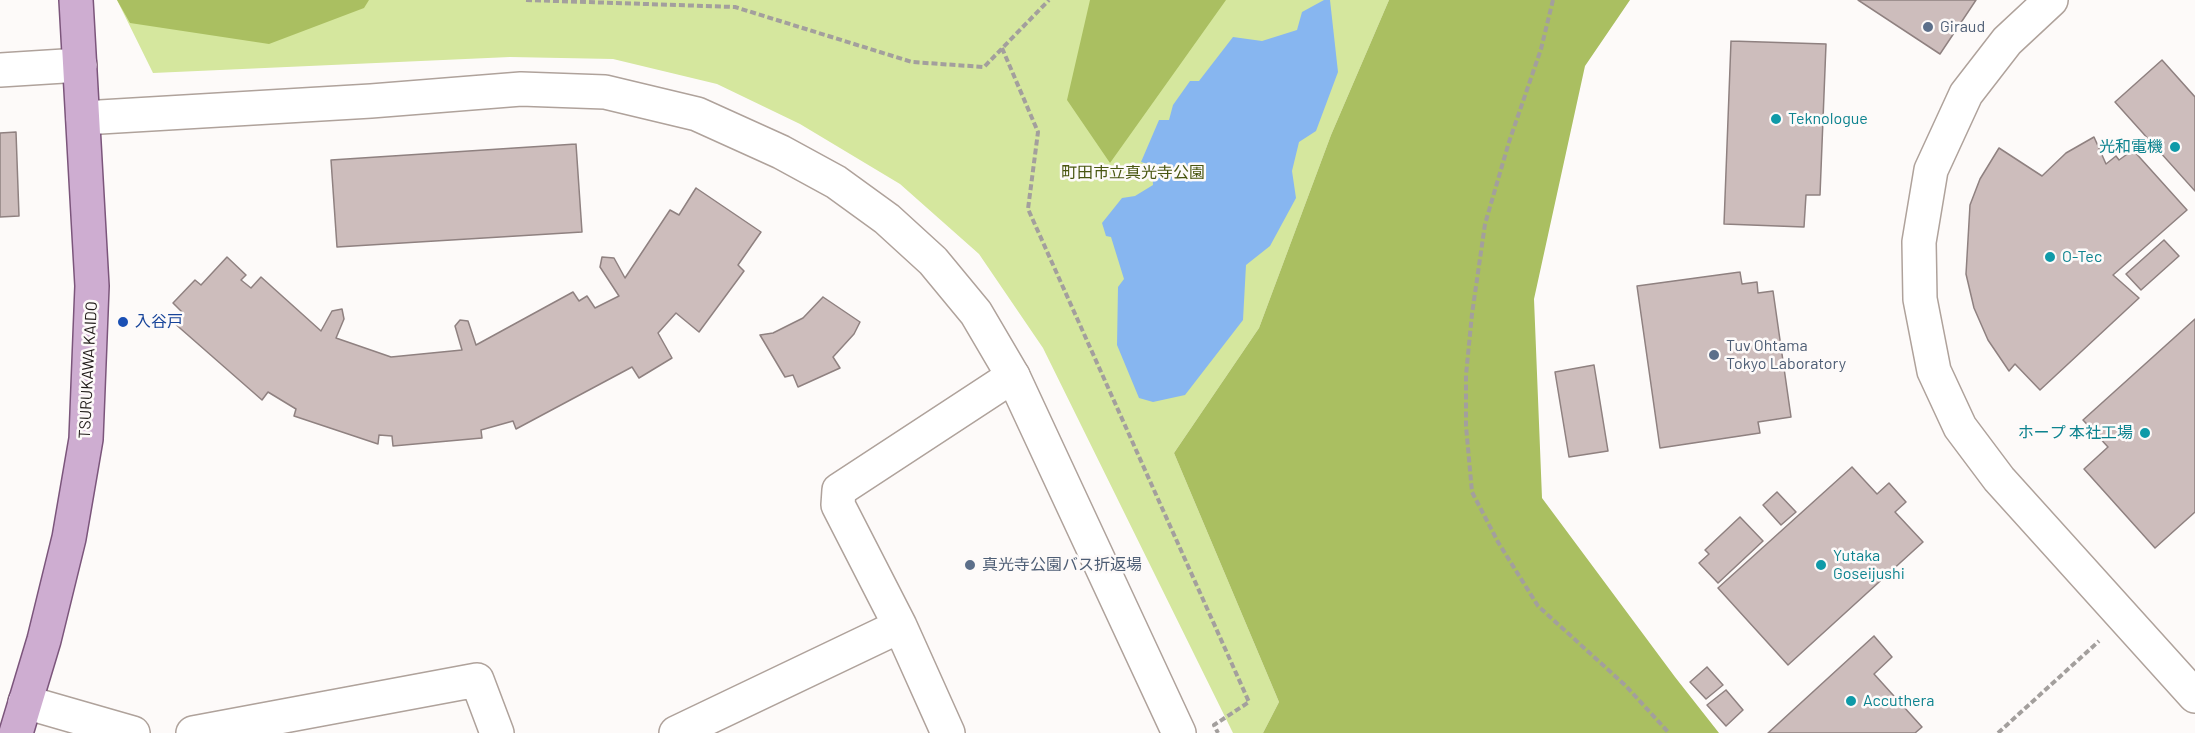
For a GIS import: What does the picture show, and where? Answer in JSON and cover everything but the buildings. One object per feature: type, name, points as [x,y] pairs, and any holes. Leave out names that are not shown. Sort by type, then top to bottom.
[{"type":"main road","name":"TSURUKAWA KAIDO","points":[[16,733],[44,640],[69,538],[86,439],[93,286],[75,0]]},
{"type":"street","points":[[2051,0],[2007,41],[1966,94],[1931,170],[1919,242],[1920,299],[1934,371],[1960,428],[1999,479],[2195,696]]},
{"type":"street","points":[[0,70],[80,65]]},
{"type":"street","points":[[82,118],[371,101],[521,89],[604,92],[698,114],[781,152],[836,182],[887,219],[933,261],[976,313],[1013,376],[1179,733]]},
{"type":"street","points":[[948,733],[900,626],[837,505],[838,490],[1013,376]]},
{"type":"street","points":[[676,733],[900,626]]},
{"type":"street","points":[[193,733],[477,680],[497,733]]},
{"type":"street","points":[[26,702],[134,733]]},
{"type":"path","points":[[526,0],[735,7],[912,62],[984,67],[1049,0]]},
{"type":"path","points":[[1553,0],[1541,49],[1509,142],[1485,224],[1466,375],[1466,426],[1472,492],[1498,542],[1538,606],[1626,686],[1669,733]]},
{"type":"path","points":[[1002,48],[1038,132],[1028,208],[1249,702],[1214,726],[1218,733]]},
{"type":"path","points":[[1998,733],[2124,618]]},
{"type":"green space","name":"町田市立真光寺公園","points":[[117,0],[1389,0],[1331,135],[1259,328],[1174,453],[1279,702],[1263,733],[1233,733],[1043,348],[979,254],[900,184],[800,124],[717,84],[613,59],[510,57],[153,73]]},
{"type":"green space","points":[[117,0],[369,0],[364,8],[269,44],[130,23]]},
{"type":"green space","points":[[1090,0],[1226,0],[1110,163],[1067,100]]},
{"type":"green space","points":[[1389,0],[1630,0],[1585,66],[1534,299],[1542,498],[1719,733],[1263,733],[1279,702],[1174,453],[1259,328],[1331,135]]},
{"type":"water","points":[[1324,0],[1330,0],[1338,72],[1316,131],[1299,142],[1292,171],[1296,198],[1270,246],[1246,265],[1243,320],[1185,395],[1153,402],[1139,398],[1117,345],[1118,287],[1124,279],[1111,237],[1106,236],[1102,223],[1122,198],[1135,196],[1153,185],[1152,165],[1141,162],[1159,120],[1169,120],[1173,105],[1190,81],[1199,81],[1233,37],[1262,41],[1297,30],[1302,12]]},
{"type":"place","name":"Giraud","points":[[1928,27]]},
{"type":"place","name":"Teknologue","points":[[1776,119]]},
{"type":"place","name":"光和電機","points":[[2175,147]]},
{"type":"place","name":"O-Tec","points":[[2050,257]]},
{"type":"place","name":"入谷戸","points":[[123,322]]},
{"type":"place","name":"Tuv Ohtama Tokyo Laboratory","points":[[1714,355]]},
{"type":"place","name":"ホープ 本社工場","points":[[2145,433]]},
{"type":"place","name":"真光寺公園バス折返場","points":[[970,565]]},
{"type":"place","name":"Yutaka Goseijushi","points":[[1821,565]]},
{"type":"place","name":"Accuthera","points":[[1851,701]]}]
